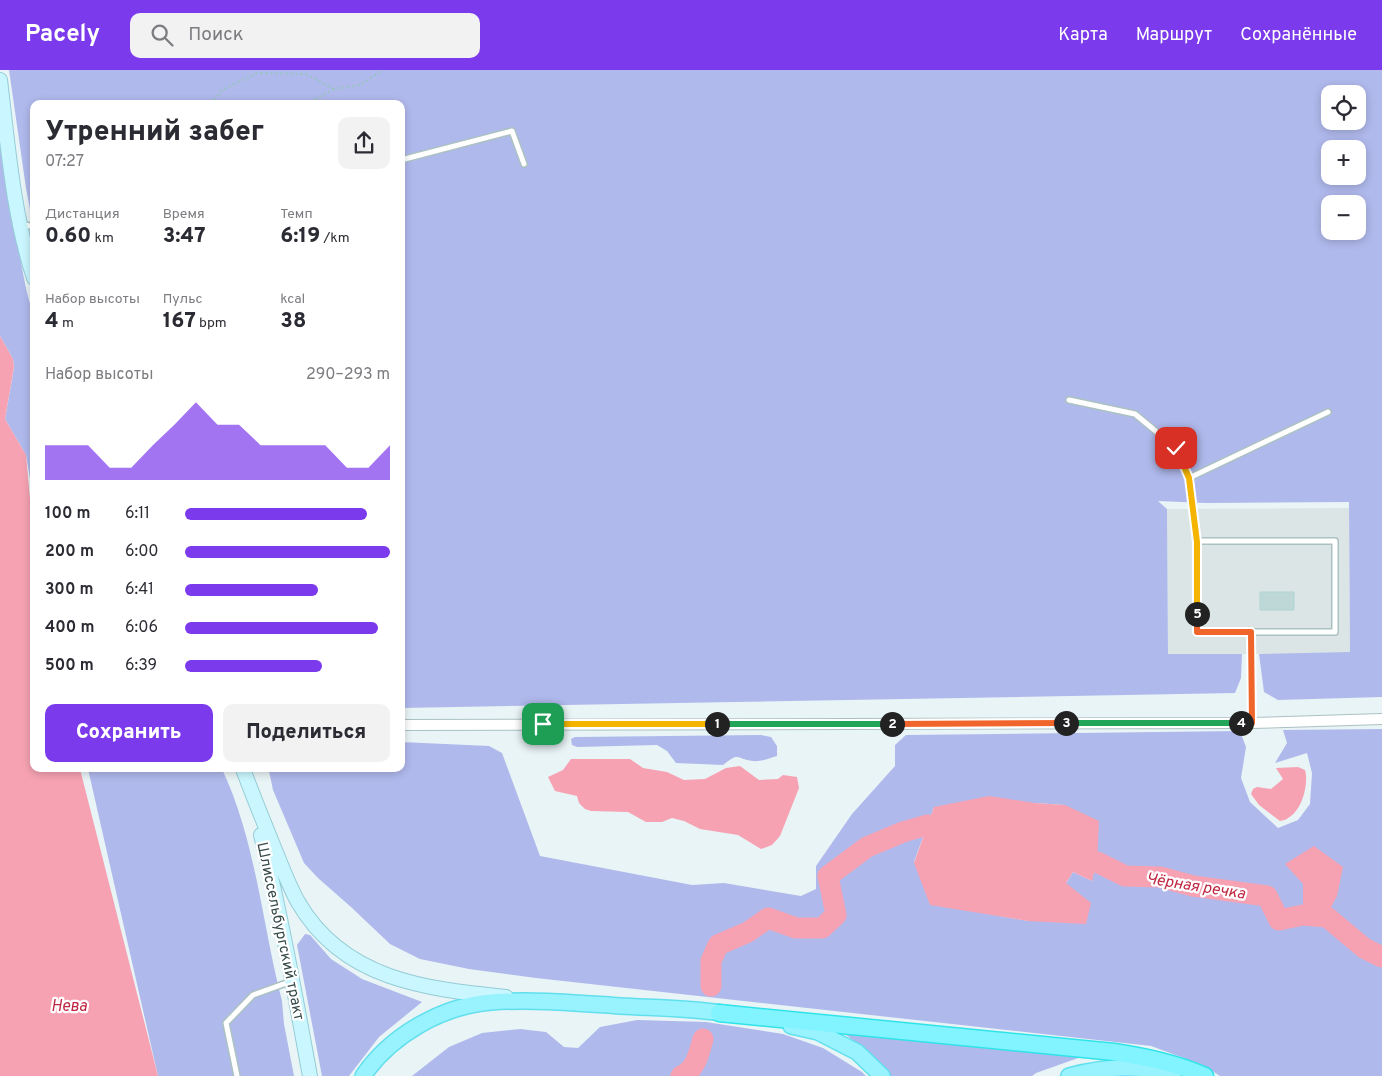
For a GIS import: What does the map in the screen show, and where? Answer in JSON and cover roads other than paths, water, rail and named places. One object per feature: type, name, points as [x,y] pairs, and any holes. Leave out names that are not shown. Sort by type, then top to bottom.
[{"type":"highway","points":[[719,1013],[1114,1052],[1152,1058],[1188,1068],[1205,1076]]},
{"type":"main road","points":[[0,80],[13,184],[27,226],[30,248]]},
{"type":"main road","points":[[250,779],[298,902],[325,937],[356,961],[374,971],[423,986],[452,991],[550,1001],[719,1013],[784,1024],[818,1032],[857,1052],[882,1076]]},
{"type":"main road","name":"Шлиссельбургский тракт","points":[[250,779],[273,882],[310,1076]]},
{"type":"main road","points":[[363,1076],[382,1054],[402,1037],[421,1024],[446,1013],[490,1002],[550,1001]]},
{"type":"main road","points":[[1069,1076],[1095,1069],[1132,1068],[1173,1076]]},
{"type":"street","points":[[405,724],[1252,723],[1382,719]]},
{"type":"lane","points":[[405,159],[512,131],[524,164]]},
{"type":"lane","points":[[1069,400],[1135,414],[1176,448],[1189,478],[1197,542],[1197,632],[1335,632],[1335,541],[1197,542]]},
{"type":"lane","points":[[1189,478],[1328,412]]},
{"type":"lane","points":[[1251,632],[1252,723]]},
{"type":"lane","points":[[237,1076],[226,1023],[253,995],[293,981]]},
{"type":"water","name":"Нева","points":[[0,336],[13,359],[14,367],[5,419],[26,455],[30,499],[30,772],[81,772],[158,1076],[0,1076]]},
{"type":"water","points":[[571,759],[630,759],[643,768],[667,772],[684,780],[705,779],[726,768],[740,766],[759,780],[778,779],[783,775],[797,777],[799,788],[780,836],[772,845],[761,849],[738,835],[700,829],[684,821],[672,818],[662,822],[646,822],[628,812],[591,811],[585,809],[579,803],[577,796],[555,791],[548,777],[563,770]]},
{"type":"water","points":[[1298,767],[1305,770],[1306,776],[1301,803],[1293,815],[1280,821],[1259,805],[1251,794],[1253,789],[1257,787],[1271,789],[1283,779],[1276,768]]},
{"type":"water","points":[[989,796],[1035,803],[1065,805],[1099,821],[1097,862],[1092,881],[1073,872],[1066,883],[1091,903],[1086,924],[1028,921],[930,905],[914,863],[934,807]]},
{"type":"water","points":[[1314,846],[1343,867],[1337,896],[1321,926],[1303,915],[1303,884],[1285,864]]},
{"type":"waterway","points":[[711,986],[711,961],[718,945],[748,932],[768,918],[796,928],[822,928],[836,915],[828,876],[867,847],[903,832],[927,825],[955,829]]},
{"type":"waterway","name":"Чёрная речка","points":[[1070,854],[1097,862],[1125,876],[1160,877],[1193,886],[1267,896],[1279,920],[1303,915],[1327,917],[1364,948],[1382,957]]},
{"type":"waterway","points":[[681,1076],[690,1070],[693,1065],[703,1039]]}]
